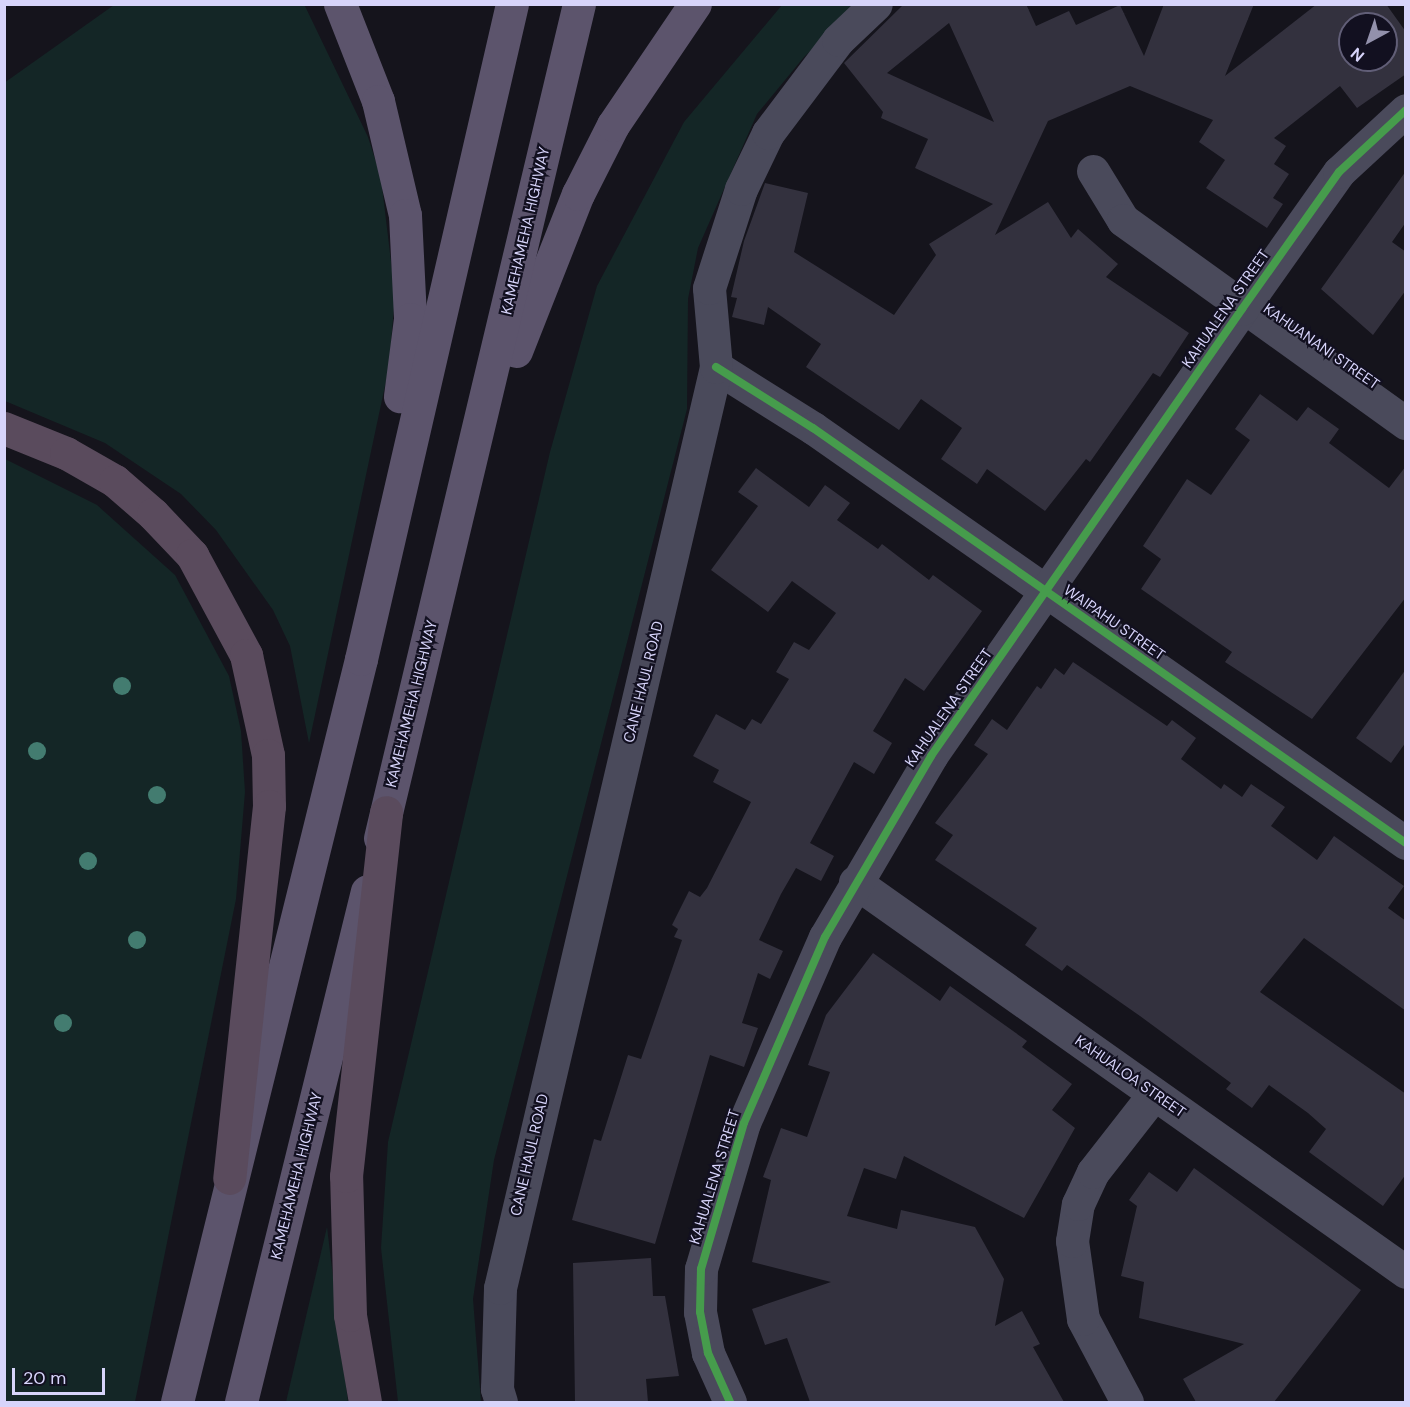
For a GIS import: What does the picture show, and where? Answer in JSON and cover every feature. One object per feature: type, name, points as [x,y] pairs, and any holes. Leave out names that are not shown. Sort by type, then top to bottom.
[{"type":"highway","points":[[4,428],[66,453],[115,482],[153,514],[192,555],[246,655],[268,755],[269,806],[229,1178]]},
{"type":"highway","points":[[365,1402],[350,1315],[346,1176],[386,812]]},
{"type":"main road","points":[[340,4],[395,159],[410,269],[406,358],[361,659]]},
{"type":"main road","points":[[177,1402],[229,1178],[361,659],[512,4]]},
{"type":"main road","name":"KAMEHAMEHA HIGHWAY","points":[[241,1402],[455,529],[579,4]]},
{"type":"main road","points":[[455,529],[539,284],[578,194],[614,125],[695,4]]},
{"type":"street","name":"CANE HAUL ROAD","points":[[501,1402],[497,1389],[500,1288],[716,367],[709,288],[741,189],[768,133],[804,80],[876,4]]},
{"type":"street","name":"KAHUALENA STREET","points":[[730,1402],[708,1353],[700,1312],[701,1269],[748,1113],[855,882],[924,766],[1339,172],[1406,110]]},
{"type":"street","name":"KAHUANANI STREET","points":[[1093,171],[1123,220],[1242,309],[1406,423]]},
{"type":"street","name":"WAIPAHU STREET","points":[[716,367],[1047,593],[1406,843]]},
{"type":"street","name":"KAHUALOA STREET","points":[[855,882],[1406,1272]]},
{"type":"street","points":[[1127,1402],[1083,1319],[1072,1241],[1078,1204],[1093,1172],[1154,1094]]},
{"type":"shaded area","points":[[304,4],[368,137],[381,178],[395,295],[389,367],[309,743],[290,646],[273,610],[216,530],[181,494],[105,443],[5,401],[4,83],[114,5]]},
{"type":"shaded area","points":[[782,5],[858,5],[804,57],[757,114],[698,248],[688,299],[687,409],[494,1160],[473,1299],[481,1402],[398,1402],[381,1248],[388,1142],[550,452],[597,286],[684,122]]},
{"type":"shaded area","points":[[5,459],[97,505],[175,575],[229,676],[241,731],[245,792],[236,899],[135,1402],[5,1402]]},
{"type":"shaded area","points":[[327,1227],[348,1402],[286,1402]]},
{"type":"building","points":[[904,4],[1026,4],[1036,26],[1069,11],[1076,25],[1120,5],[1144,56],[1164,4],[1254,4],[1225,76],[1317,4],[1386,4],[1392,12],[1338,12],[1338,72],[1398,72],[1398,21],[1406,32],[1406,74],[1357,108],[1340,86],[1274,138],[1286,146],[1274,164],[1289,174],[1273,198],[1283,204],[1267,228],[1206,188],[1225,160],[1199,142],[1213,120],[1130,86],[1048,121],[995,235],[1048,202],[1071,238],[1078,229],[1118,264],[1106,277],[1189,333],[1160,377],[1153,373],[1090,462],[1086,459],[1045,511],[987,469],[977,484],[941,459],[962,428],[921,399],[899,430],[806,367],[821,344],[768,307],[764,325],[732,317],[737,298],[731,297],[744,241],[765,183],[808,193],[794,252],[894,315],[936,255],[929,244],[993,204],[915,168],[928,139],[881,118],[883,112],[844,63]],"holes":[[[949,23],[994,122],[887,73]]]},
{"type":"building","points":[[1406,171],[1406,222],[1392,242],[1406,252],[1406,290],[1373,335],[1321,289]]},
{"type":"building","points":[[1260,394],[1297,421],[1308,407],[1339,429],[1329,443],[1389,488],[1406,466],[1406,597],[1312,719],[1225,662],[1232,652],[1141,589],[1161,559],[1143,546],[1187,479],[1211,495],[1250,440],[1235,429]]},
{"type":"building","points":[[756,468],[809,507],[825,485],[850,503],[837,520],[878,549],[882,544],[929,580],[933,575],[982,611],[924,691],[905,678],[873,731],[892,743],[874,774],[854,762],[810,843],[834,856],[821,881],[796,868],[781,894],[759,940],[783,951],[770,979],[758,973],[742,1023],[758,1028],[744,1067],[710,1055],[655,1244],[572,1220],[594,1139],[601,1141],[628,1055],[641,1059],[682,940],[674,937],[678,929],[672,925],[689,891],[700,897],[707,888],[751,802],[713,782],[719,770],[693,756],[716,714],[745,730],[752,719],[761,724],[789,679],[776,672],[794,642],[809,650],[836,613],[792,581],[768,612],[711,570],[758,506],[738,492]]},
{"type":"building","points":[[1073,662],[1167,726],[1172,720],[1196,738],[1181,759],[1221,789],[1224,784],[1242,797],[1251,784],[1285,807],[1271,826],[1317,860],[1334,836],[1404,886],[1388,908],[1406,921],[1406,1011],[1304,938],[1260,992],[1406,1094],[1406,1174],[1383,1206],[1309,1152],[1326,1129],[1308,1113],[1269,1085],[1252,1108],[1226,1089],[1231,1083],[1140,1016],[1067,965],[1062,971],[1025,945],[1037,928],[935,860],[953,835],[935,823],[988,754],[974,745],[992,719],[1007,730],[1037,686],[1041,689],[1055,668],[1064,675]]},
{"type":"building","points":[[1406,669],[1406,742],[1391,763],[1356,738]]},
{"type":"building","points":[[873,953],[940,1001],[950,986],[1027,1041],[1022,1047],[1072,1084],[1052,1110],[1075,1128],[1024,1218],[904,1156],[896,1179],[864,1168],[847,1216],[897,1229],[901,1210],[975,1227],[1004,1279],[995,1326],[1022,1311],[1040,1344],[1033,1347],[1064,1402],[810,1402],[787,1338],[765,1345],[752,1309],[831,1282],[752,1262],[771,1180],[763,1177],[781,1128],[807,1137],[830,1072],[808,1065],[826,1015]]},
{"type":"building","points":[[1194,1168],[1361,1290],[1274,1402],[1196,1402],[1183,1379],[1244,1344],[1139,1318],[1144,1282],[1121,1276],[1137,1206],[1129,1200],[1149,1172],[1177,1192]]},
{"type":"building","points":[[651,1258],[653,1296],[665,1296],[679,1376],[646,1379],[648,1402],[575,1402],[573,1263]]},
{"type":"cycle path","points":[[730,1402],[708,1353],[700,1312],[701,1269],[744,1123],[825,937],[931,756],[1242,309],[1339,172],[1406,110]]},
{"type":"cycle path","points":[[716,367],[813,428],[1406,843]]}]
